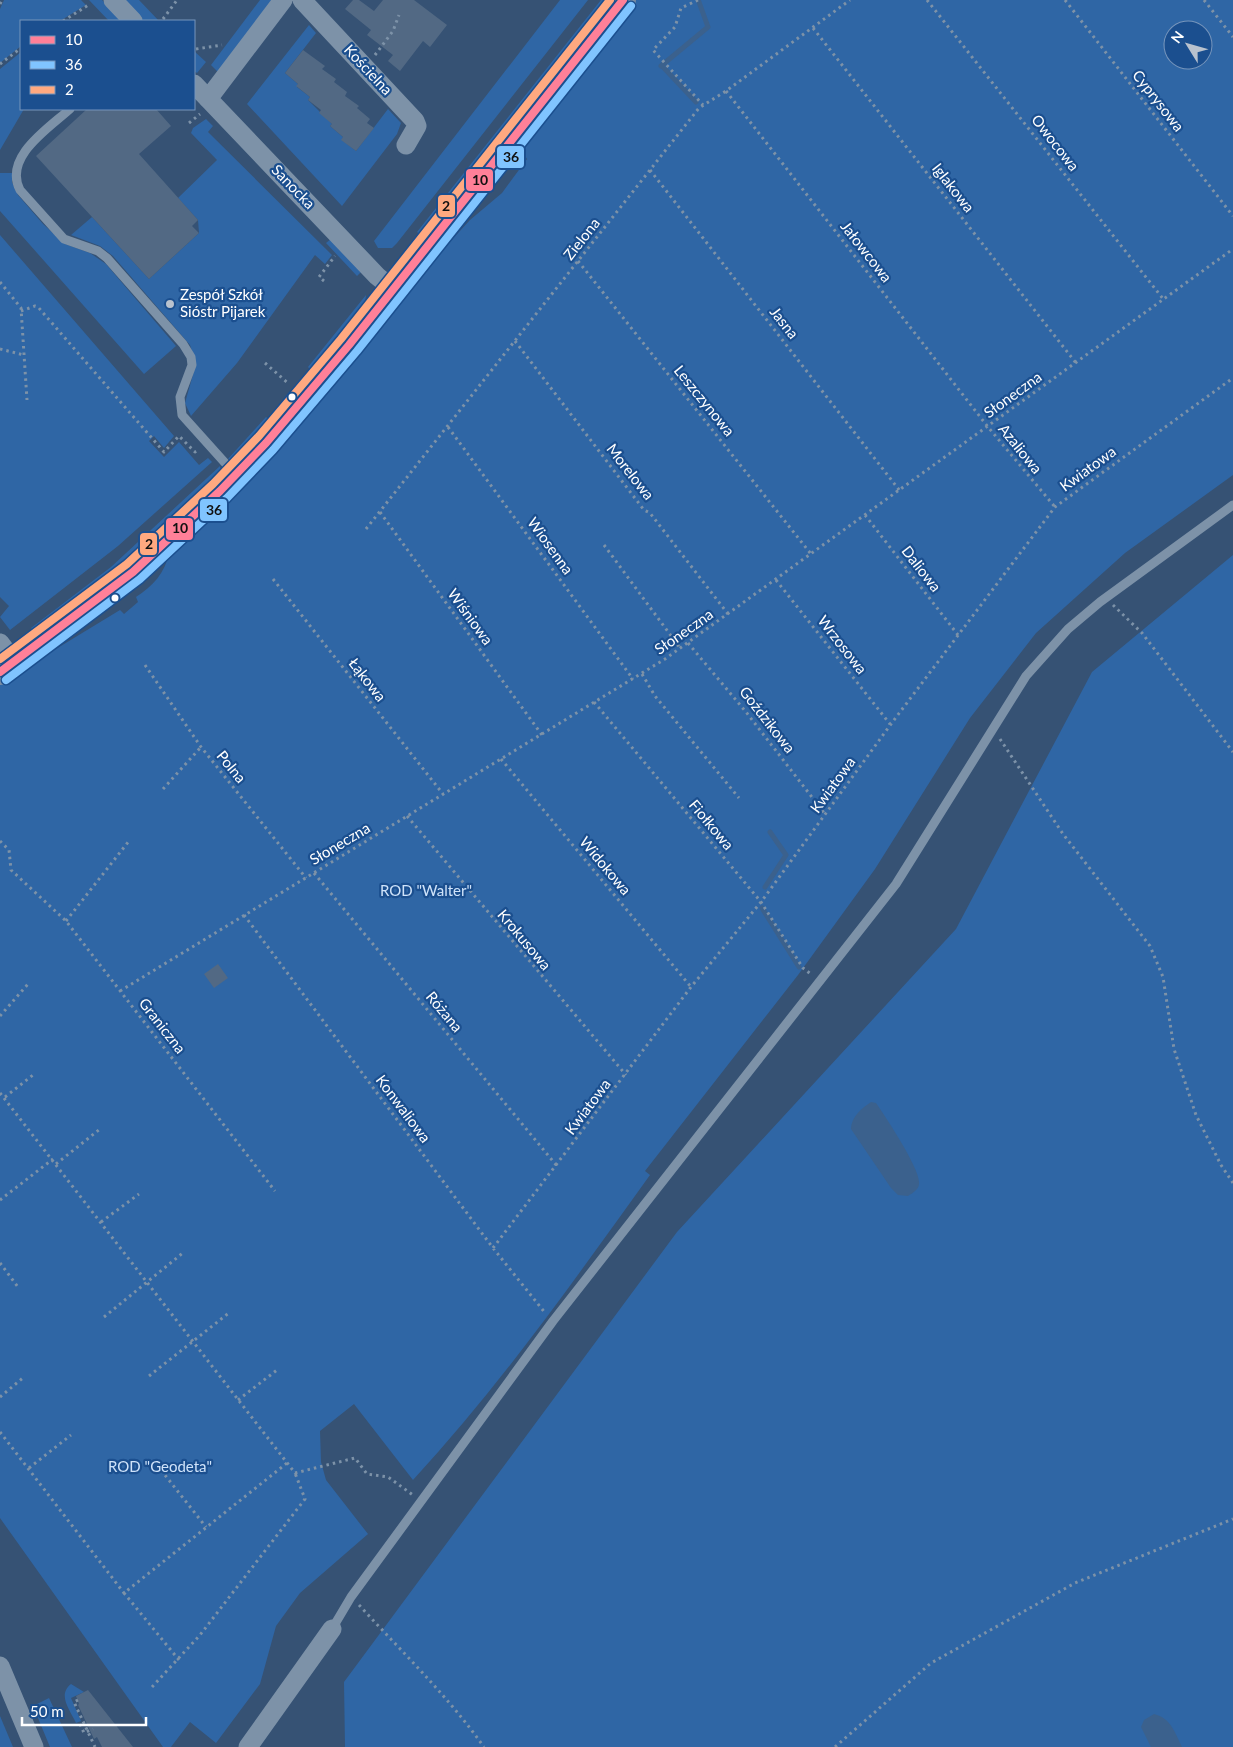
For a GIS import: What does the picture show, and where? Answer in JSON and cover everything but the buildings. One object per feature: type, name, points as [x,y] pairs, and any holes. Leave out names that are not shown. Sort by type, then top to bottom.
[{"type":"street","points":[[113,0],[132,20]]},
{"type":"street","points":[[203,107],[284,0]]},
{"type":"street","name":"Kościelna","points":[[302,0],[415,121],[417,126],[406,144]]},
{"type":"street","points":[[5,659],[133,572],[236,475],[298,406],[624,0]]},
{"type":"street","name":"Sanocka","points":[[195,87],[203,107],[377,276],[393,289]]},
{"type":"street","points":[[248,1747],[332,1629]]},
{"type":"street","points":[[0,1666],[34,1747]]},
{"type":"lane","points":[[69,110],[20,158],[15,181],[20,190],[64,239],[98,252],[106,258],[182,344],[191,357],[192,365],[180,398],[182,415],[236,475]]},
{"type":"lane","points":[[332,1629],[352,1598],[553,1322],[896,884],[1026,676],[1068,629],[1106,598],[1233,506]]},
{"type":"path","points":[[0,4],[2,0]]},
{"type":"path","points":[[163,19],[178,0]]},
{"type":"path","points":[[698,0],[681,8],[675,27],[653,50],[703,105]]},
{"type":"path","name":"Zielona","points":[[366,529],[703,105],[726,91],[850,0]]},
{"type":"path","name":"Owocowa","points":[[927,0],[1164,300]]},
{"type":"path","name":"Cyprysowa","points":[[1065,0],[1233,216]]},
{"type":"path","points":[[1204,0],[1233,37]]},
{"type":"path","points":[[65,20],[90,4]]},
{"type":"path","points":[[371,60],[393,31],[398,15]]},
{"type":"path","name":"Iglakowa","points":[[813,28],[1076,363]]},
{"type":"path","points":[[196,48],[222,44]]},
{"type":"path","points":[[0,64],[20,49]]},
{"type":"path","name":"Jałowcowa","points":[[726,91],[988,427]]},
{"type":"path","points":[[189,123],[203,107]]},
{"type":"path","name":"Jasna","points":[[650,170],[900,491]]},
{"type":"path","name":"Słoneczna","points":[[120,991],[642,674],[900,491],[1233,249]]},
{"type":"path","points":[[324,280],[319,277],[335,256]]},
{"type":"path","name":"Leszczynowa","points":[[578,261],[811,554]]},
{"type":"path","points":[[0,282],[21,311],[27,400]]},
{"type":"path","points":[[21,311],[35,306],[38,307],[164,452],[179,436],[195,452]]},
{"type":"path","name":"Morelowa","points":[[515,341],[644,510],[650,513],[728,614]]},
{"type":"path","points":[[0,349],[24,356]]},
{"type":"path","points":[[265,364],[289,384]]},
{"type":"path","points":[[282,391],[293,378]]},
{"type":"path","name":"Kwiatowa","points":[[493,1248],[692,987],[761,902],[891,724],[1055,506],[1233,378]]},
{"type":"path","name":"Wiosenna","points":[[448,427],[633,679]]},
{"type":"path","name":"Azaliowa","points":[[988,427],[1050,503],[1055,506]]},
{"type":"path","name":"Wiśniowa","points":[[380,512],[542,735]]},
{"type":"path","name":"Daliowa","points":[[866,515],[958,636]]},
{"type":"path","points":[[604,545],[680,648]]},
{"type":"path","name":"Łąkowa","points":[[273,579],[443,794]]},
{"type":"path","name":"Wrzosowa","points":[[776,580],[891,724]]},
{"type":"path","points":[[1106,598],[1142,633],[1233,752]]},
{"type":"path","name":"Goździkowa","points":[[688,643],[746,712],[826,814]]},
{"type":"path","name":"Polna","points":[[145,665],[200,747],[306,878]]},
{"type":"path","points":[[642,674],[655,696],[739,798]]},
{"type":"path","name":"Fiołkowa","points":[[594,702],[761,902],[803,968]]},
{"type":"path","points":[[993,728],[1063,834],[1150,946],[1163,977],[1174,1049],[1196,1115],[1221,1165],[1233,1183]]},
{"type":"path","points":[[163,789],[200,747]]},
{"type":"path","name":"Widokowa","points":[[501,759],[692,987]]},
{"type":"path","name":"Krokusowa","points":[[407,816],[626,1076]]},
{"type":"path","points":[[66,921],[129,841]]},
{"type":"path","name":"Graniczna","points":[[0,842],[9,850],[11,870],[22,883],[66,921],[275,1192]]},
{"type":"path","name":"Różana","points":[[314,873],[557,1166]]},
{"type":"path","name":"Konwaliowa","points":[[244,915],[493,1248],[547,1315]]},
{"type":"path","points":[[0,1016],[28,984]]},
{"type":"path","points":[[5,1097],[33,1075]]},
{"type":"path","points":[[0,1093],[295,1473],[305,1500],[286,1527],[179,1660],[152,1687]]},
{"type":"path","points":[[56,1164],[100,1129]]},
{"type":"path","points":[[0,1200],[53,1159]]},
{"type":"path","points":[[101,1222],[139,1194]]},
{"type":"path","points":[[104,1317],[184,1252]]},
{"type":"path","points":[[0,1262],[18,1287]]},
{"type":"path","points":[[149,1376],[230,1312]]},
{"type":"path","points":[[238,1400],[277,1370]]},
{"type":"path","points":[[0,1397],[24,1377]]},
{"type":"path","points":[[0,1432],[124,1593],[179,1660]]},
{"type":"path","points":[[29,1468],[71,1435]]},
{"type":"path","points":[[295,1473],[355,1458],[367,1474],[388,1477],[422,1501]]},
{"type":"path","points":[[124,1593],[287,1463]]},
{"type":"path","points":[[157,1465],[206,1527]]},
{"type":"path","points":[[835,1747],[931,1663],[1075,1583],[1233,1519]]},
{"type":"path","points":[[352,1598],[420,1668],[463,1717],[484,1747]]},
{"type":"path","points":[[78,1700],[74,1702],[95,1747]]},
{"type":"path","points":[[76,1726],[84,1724]]},
{"type":"path","points":[[88,1732],[93,1729]]},
{"type":"green space","points":[[4,0],[81,0],[86,5],[62,20],[20,20],[20,47],[0,63],[0,9]]},
{"type":"green space","points":[[89,0],[102,0],[122,20],[108,20]]},
{"type":"green space","points":[[123,0],[139,0],[158,20],[142,20]]},
{"type":"green space","points":[[260,0],[274,0],[218,72],[211,65]]},
{"type":"green space","points":[[560,0],[588,0],[397,243],[392,248],[378,248],[374,241]]},
{"type":"green space","points":[[601,0],[612,0],[424,237],[417,232]]},
{"type":"green space","name":"ROD \"Walter\"","points":[[634,0],[1233,0],[1233,475],[1125,553],[1036,633],[970,718],[875,869],[798,975],[645,1171],[650,1175],[565,1292],[506,1370],[413,1480],[354,1404],[320,1431],[321,1462],[326,1480],[368,1534],[300,1593],[276,1626],[260,1684],[216,1743],[190,1722],[171,1747],[163,1747],[0,1518],[0,683],[120,610],[124,614],[138,602],[136,597],[148,588],[161,573],[169,553],[430,257],[435,258],[470,220],[502,193],[527,159],[522,151],[534,126]]},
{"type":"green space","points":[[309,25],[316,33],[285,73],[298,84],[297,87],[310,97],[308,100],[332,124],[330,126],[343,137],[342,140],[356,151],[388,109],[401,123],[397,134],[342,206],[247,104]]},
{"type":"green space","points":[[195,52],[206,62],[197,73],[195,72]]},
{"type":"green space","points":[[20,53],[20,110],[23,110],[0,150],[0,69]]},
{"type":"green space","points":[[206,119],[213,126],[208,132],[332,255],[325,264],[315,255],[237,363],[191,416],[185,403],[196,364],[190,345],[113,256],[100,246],[71,235],[92,217],[149,279],[199,233],[198,220],[178,198],[217,160],[191,133],[193,128]]},
{"type":"green space","points":[[0,173],[12,173],[12,182],[18,195],[43,224],[65,244],[90,253],[106,264],[176,346],[144,374],[0,211]]},
{"type":"green space","points":[[0,235],[174,436],[164,448],[154,436],[149,441],[164,457],[179,442],[199,465],[208,458],[212,462],[118,546],[10,630],[0,617],[9,606],[0,597]]},
{"type":"green space","points":[[331,239],[361,272],[357,276],[326,243]]},
{"type":"green space","points":[[366,295],[360,316],[353,326],[310,369],[308,367]]},
{"type":"green space","points":[[266,417],[268,419],[261,432],[232,460],[228,459]]},
{"type":"green space","points":[[220,466],[221,473],[168,528],[37,635],[31,628],[111,567]]},
{"type":"green space","points":[[1233,555],[1233,1747],[345,1747],[344,1682],[677,1232],[956,929],[1092,672]]},
{"type":"green space","points":[[71,1684],[84,1692],[71,1698],[81,1721],[76,1723],[65,1698],[67,1688]]},
{"type":"green space","points":[[49,1698],[72,1747],[50,1747],[33,1706]]},
{"type":"green space","points":[[0,1716],[13,1747],[0,1747]]},
{"type":"shaded area","points":[[871,1102],[876,1103],[887,1119],[918,1175],[918,1187],[908,1196],[898,1195],[891,1188],[851,1129],[855,1117]]},
{"type":"shaded area","points":[[1154,1714],[1165,1719],[1175,1731],[1182,1747],[1151,1747],[1141,1727],[1144,1720]]},
{"type":"waterway","points":[[661,66],[708,27],[699,2]]},
{"type":"waterway","points":[[664,68],[696,102]]},
{"type":"waterway","points":[[765,887],[786,855],[770,832]]},
{"type":"waterway","points":[[762,908],[799,967]]},
{"type":"transit line","name":"2","points":[[0,659],[127,564],[213,484],[259,436],[341,339],[610,0]]},
{"type":"transit line","name":"10","points":[[0,672],[133,572],[220,491],[266,443],[349,345],[623,0]]},
{"type":"transit line","name":"36","points":[[6,680],[140,579],[227,498],[273,450],[357,351],[631,6]]},
{"type":"place","name":"Zespół Szkół Sióstr Pijarek","points":[[170,304]]},
{"type":"park label","name":"ROD \"Geodeta\"","points":[[160,1467]]}]
